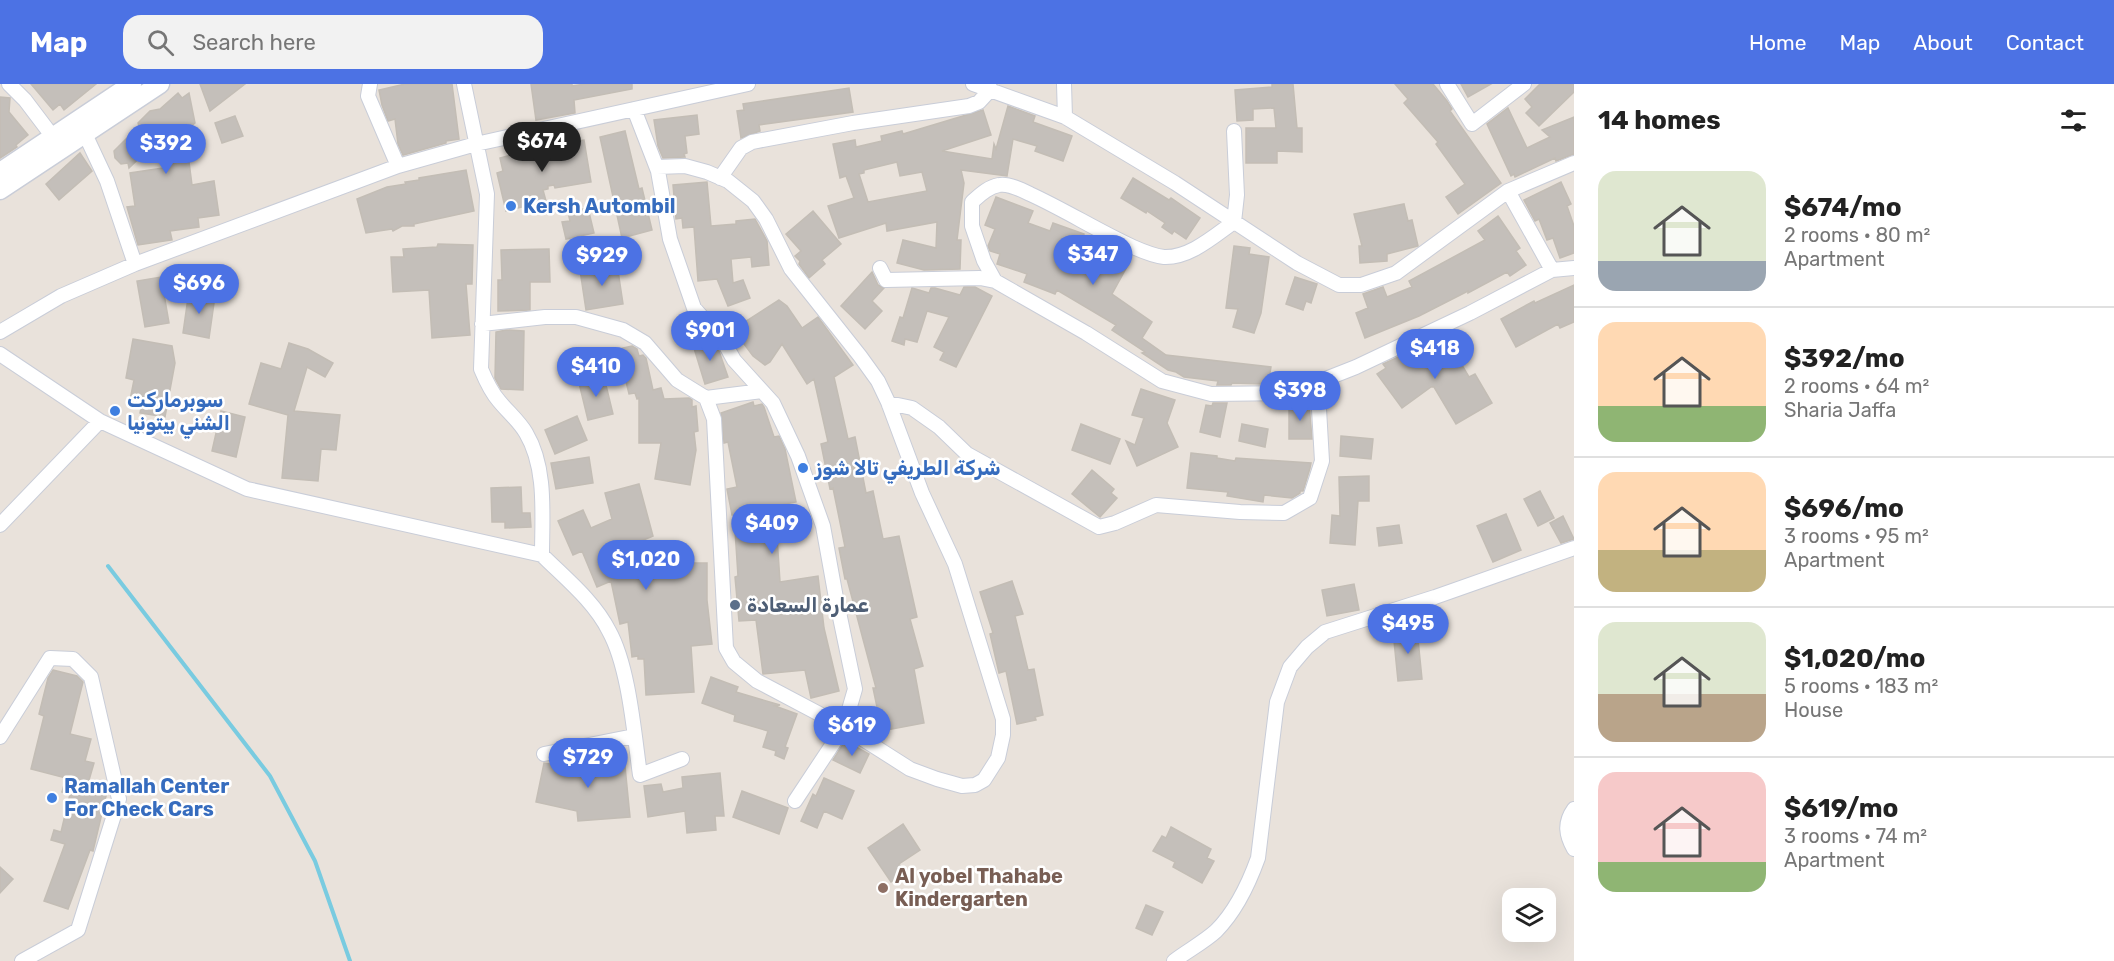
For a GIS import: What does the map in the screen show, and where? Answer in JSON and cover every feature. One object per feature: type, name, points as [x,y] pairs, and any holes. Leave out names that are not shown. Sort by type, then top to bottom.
[{"type":"main road","points":[[0,172],[132,84]]},
{"type":"main road","points":[[0,190],[160,84]]},
{"type":"street","points":[[9,84],[25,100],[53,137]]},
{"type":"street","points":[[370,84],[368,96],[398,166]]},
{"type":"street","points":[[464,84],[487,194],[481,369],[488,386],[526,434],[535,457],[542,494],[542,555]]},
{"type":"street","points":[[0,332],[61,296],[135,264],[398,166],[476,144],[748,84]]},
{"type":"street","points":[[973,84],[1065,117],[1175,183],[1297,263],[1340,285],[1361,285],[1396,273],[1508,191],[1574,163]]},
{"type":"street","points":[[1064,84],[1065,117]]},
{"type":"street","points":[[1447,84],[1472,124],[1524,84]]},
{"type":"street","points":[[720,178],[741,148],[752,142],[853,123],[969,106],[979,102],[991,89]]},
{"type":"street","points":[[634,109],[657,167],[670,239],[694,308],[724,342],[734,360],[773,403],[798,456],[824,526],[855,689],[844,727],[795,801]]},
{"type":"street","points":[[995,281],[984,261],[972,226],[972,202],[983,192],[1001,184],[1021,190],[1110,237],[1143,251],[1164,257],[1181,254],[1201,245],[1234,222],[1237,195],[1234,131]]},
{"type":"street","points":[[85,134],[107,181],[135,264]]},
{"type":"street","points":[[657,167],[686,166],[720,178],[728,181],[753,201],[766,219],[792,270],[878,381],[922,493],[955,564],[1002,719],[1003,735],[998,758],[984,780],[975,785],[962,786],[910,769],[844,727],[757,681],[734,662],[726,648],[714,419],[706,398]]},
{"type":"street","points":[[1508,191],[1552,270]]},
{"type":"street","points":[[880,268],[886,280],[980,278],[995,281],[1086,333],[1162,381],[1211,394],[1290,393],[1356,367],[1470,313],[1552,270],[1574,268]]},
{"type":"street","points":[[482,324],[545,317],[576,317],[623,330],[645,343],[677,381],[706,398],[762,391]]},
{"type":"street","points":[[0,354],[99,422],[247,489],[542,555],[587,600],[609,630],[620,657],[640,775],[682,759]]},
{"type":"street","points":[[889,405],[912,408],[939,427],[967,454],[1099,527],[1115,523],[1156,505],[1284,513],[1310,498],[1322,461],[1315,383]]},
{"type":"street","points":[[0,525],[99,422]]},
{"type":"street","points":[[1174,961],[1216,931],[1251,878],[1258,858],[1277,702],[1290,667],[1307,647],[1325,632],[1435,597],[1574,548]]},
{"type":"street","points":[[0,737],[50,658],[73,659],[91,677],[119,799],[78,930],[22,961]]},
{"type":"street","points":[[544,754],[634,736]]},
{"type":"street","points":[[1574,809],[1567,824],[1567,833],[1574,849]]},
{"type":"building","points":[[31,84],[96,84],[64,110],[60,104],[53,110]]},
{"type":"building","points":[[200,84],[245,84],[210,111]]},
{"type":"building","points":[[405,84],[452,84],[459,139],[403,155],[398,144],[395,119],[388,121],[379,90]]},
{"type":"building","points":[[531,84],[572,84],[572,86],[632,84],[632,89],[574,100],[575,113],[536,120]]},
{"type":"building","points":[[1272,84],[1293,84],[1297,128],[1302,128],[1302,152],[1277,151],[1277,163],[1246,163],[1246,128],[1276,128],[1274,108],[1253,109],[1253,120],[1237,121],[1235,90],[1272,87]]},
{"type":"building","points":[[1395,84],[1433,84],[1447,101],[1452,109],[1450,111],[1501,183],[1458,214],[1446,197],[1465,184],[1436,144],[1438,142],[1404,103],[1408,99]]},
{"type":"building","points":[[1461,84],[1491,84],[1468,97]]},
{"type":"building","points":[[1540,84],[1574,84],[1574,92],[1539,126],[1526,113],[1532,107],[1525,99]]},
{"type":"building","points":[[849,88],[853,112],[759,125],[760,131],[741,138],[737,111],[744,110],[743,104]]},
{"type":"building","points":[[178,93],[182,98],[189,93],[195,123],[173,140],[197,131],[199,143],[188,154],[192,185],[214,181],[219,215],[198,218],[199,227],[170,231],[172,240],[138,245],[127,207],[135,206],[130,173],[163,168],[158,140],[129,168],[128,163],[121,164],[115,158],[114,151],[139,126],[138,123],[150,111],[160,109]]},
{"type":"building","points":[[0,97],[10,98],[9,112],[28,135],[16,145],[17,147],[0,158]]},
{"type":"building","points":[[1008,106],[1035,116],[1033,122],[1072,136],[1063,161],[1035,151],[1037,146],[1013,139],[1007,176],[961,170],[964,183],[957,240],[961,240],[960,269],[924,270],[897,263],[903,240],[936,248],[937,222],[887,231],[886,223],[839,238],[828,206],[854,198],[846,176],[840,178],[833,144],[855,140],[856,147],[882,141],[881,136],[902,131],[903,134],[983,110],[991,135],[942,151],[992,159],[994,144],[996,149]],"holes":[[[897,162],[900,176],[922,172],[927,191],[868,202],[859,174],[864,173],[864,170]]]},
{"type":"building","points":[[1508,108],[1527,148],[1550,137],[1542,130],[1574,117],[1574,154],[1556,161],[1555,158],[1515,177],[1514,174],[1511,176],[1487,124]]},
{"type":"building","points":[[697,115],[699,134],[685,136],[687,153],[684,154],[685,157],[663,158],[658,146],[654,120]]},
{"type":"building","points":[[235,116],[243,136],[222,143],[215,123]]},
{"type":"building","points":[[625,131],[652,230],[622,238],[600,137]]},
{"type":"building","points":[[584,140],[591,182],[555,188],[554,185],[548,186],[548,189],[543,190],[546,201],[506,211],[497,173],[503,171],[500,158],[546,146]]},
{"type":"building","points":[[80,153],[92,171],[59,200],[46,184]]},
{"type":"building","points":[[466,170],[474,211],[414,224],[414,226],[402,226],[393,231],[392,229],[366,233],[357,199],[387,187],[419,180],[419,178]]},
{"type":"building","points":[[1133,178],[1169,200],[1171,198],[1200,218],[1186,239],[1174,231],[1172,234],[1162,227],[1165,223],[1121,198]]},
{"type":"building","points":[[707,182],[711,226],[736,224],[736,221],[755,219],[767,241],[769,265],[752,267],[751,257],[731,259],[733,283],[743,280],[750,298],[728,306],[717,279],[698,281],[694,227],[683,228],[682,218],[676,219],[673,185]]},
{"type":"building","points":[[1561,182],[1571,204],[1567,206],[1574,226],[1574,253],[1560,258],[1553,238],[1547,240],[1539,219],[1535,221],[1524,200]]},
{"type":"building","points":[[996,197],[1033,211],[1028,223],[1050,231],[1053,223],[1084,234],[1083,238],[1129,263],[1112,294],[1152,322],[1142,338],[1166,355],[1271,367],[1269,379],[1265,384],[1217,385],[1218,381],[1184,377],[1168,370],[1142,353],[1145,352],[1112,330],[1116,325],[1057,290],[1055,294],[1024,282],[1027,274],[997,264],[1000,254],[990,251],[988,246],[995,229],[985,225]]},
{"type":"building","points":[[1404,204],[1408,221],[1412,220],[1418,246],[1387,254],[1387,261],[1360,263],[1359,246],[1362,246],[1354,214]]},
{"type":"building","points":[[588,208],[594,233],[566,239],[562,222],[570,221],[568,212]]},
{"type":"building","points":[[813,211],[841,244],[822,260],[825,264],[809,278],[795,256],[801,251],[786,234]]},
{"type":"building","points":[[1498,216],[1520,248],[1516,251],[1526,265],[1510,276],[1507,272],[1419,316],[1365,338],[1356,313],[1368,308],[1363,294],[1383,287],[1387,297],[1412,287],[1409,281],[1485,240],[1478,231]]},
{"type":"building","points":[[438,244],[473,245],[472,284],[466,284],[470,335],[432,338],[429,290],[393,292],[391,257],[404,257],[403,249],[437,247]]},
{"type":"building","points":[[1234,246],[1250,248],[1249,254],[1269,257],[1261,313],[1254,333],[1233,327],[1238,309],[1226,308]]},
{"type":"building","points":[[549,249],[550,282],[530,282],[530,310],[498,311],[498,280],[502,280],[501,250]]},
{"type":"building","points":[[617,264],[623,304],[586,310],[580,270]]},
{"type":"building","points":[[872,272],[878,285],[884,288],[872,301],[882,311],[865,329],[841,306]]},
{"type":"building","points":[[161,277],[169,323],[145,327],[137,281]]},
{"type":"building","points":[[1295,277],[1317,284],[1311,303],[1306,301],[1303,310],[1286,304]]},
{"type":"building","points":[[1574,285],[1574,322],[1560,328],[1558,324],[1516,347],[1501,319],[1534,301],[1535,303]]},
{"type":"building","points":[[964,287],[975,287],[992,296],[956,367],[940,360],[944,352],[934,347],[949,317],[927,311],[917,342],[905,339],[904,345],[892,341],[900,317],[903,318],[912,288],[929,293],[931,288],[935,288],[960,295]]},
{"type":"building","points":[[189,291],[215,296],[209,338],[183,333]]},
{"type":"building","points":[[779,300],[787,306],[802,328],[818,317],[853,365],[834,377],[848,439],[855,437],[866,493],[873,491],[883,539],[899,536],[917,617],[910,619],[923,666],[914,669],[924,723],[882,731],[873,688],[876,688],[847,579],[845,579],[839,548],[845,547],[821,444],[828,442],[814,379],[807,384],[782,344],[770,362],[765,365],[753,356],[735,332],[740,325]]},
{"type":"building","points":[[524,331],[523,390],[501,389],[495,378],[496,332]]},
{"type":"building","points":[[1444,335],[1469,377],[1475,374],[1492,403],[1456,424],[1434,387],[1402,408],[1377,374],[1386,368],[1383,364],[1405,354],[1407,356]]},
{"type":"building","points":[[133,339],[172,346],[175,363],[165,417],[140,413],[141,408],[129,405],[134,380],[126,378]]},
{"type":"building","points":[[709,339],[719,351],[728,377],[705,384],[693,345]]},
{"type":"building","points":[[289,343],[308,349],[333,363],[325,377],[307,367],[294,411],[340,415],[336,450],[321,449],[318,481],[282,478],[288,415],[249,404],[261,363],[281,369]]},
{"type":"building","points":[[632,346],[637,349],[639,356],[643,355],[646,358],[653,390],[661,388],[664,399],[689,398],[692,400],[692,407],[696,406],[698,431],[694,432],[696,450],[690,485],[655,479],[661,443],[639,443],[639,398],[637,399],[635,393],[629,394],[618,349]]},
{"type":"building","points":[[604,377],[613,414],[588,420],[579,383]]},
{"type":"building","points":[[1141,389],[1175,400],[1167,423],[1178,447],[1137,466],[1126,441],[1135,445],[1144,418],[1132,415]]},
{"type":"building","points":[[753,402],[754,406],[762,404],[774,437],[779,436],[785,449],[796,502],[775,506],[780,582],[818,576],[824,628],[839,691],[811,698],[805,670],[763,674],[756,620],[739,621],[735,577],[738,576],[734,515],[732,515],[727,489],[737,487],[728,442],[724,443],[721,413]]},
{"type":"building","points":[[1213,403],[1227,403],[1220,437],[1200,432],[1206,405],[1212,406]]},
{"type":"building","points":[[1289,404],[1309,404],[1312,439],[1289,439]]},
{"type":"building","points":[[221,411],[245,417],[236,457],[212,451]]},
{"type":"building","points":[[577,416],[587,440],[555,454],[545,430]]},
{"type":"building","points":[[1081,424],[1120,439],[1110,464],[1072,450]]},
{"type":"building","points":[[1242,424],[1268,429],[1265,447],[1239,441]]},
{"type":"building","points":[[1341,436],[1373,439],[1371,459],[1340,456]]},
{"type":"building","points":[[1191,453],[1235,461],[1236,458],[1311,463],[1303,491],[1292,498],[1264,495],[1263,502],[1227,496],[1228,492],[1187,488]]},
{"type":"building","points":[[589,457],[593,483],[556,489],[551,463]]},
{"type":"building","points":[[1092,470],[1114,489],[1111,493],[1117,498],[1100,517],[1072,494]]},
{"type":"building","points":[[1369,476],[1369,501],[1358,501],[1355,545],[1330,543],[1332,515],[1340,516],[1339,477]]},
{"type":"building","points":[[639,484],[653,536],[641,541],[650,563],[707,563],[707,600],[712,644],[691,646],[694,692],[646,695],[644,659],[638,659],[638,656],[632,657],[628,622],[620,624],[611,581],[597,587],[582,551],[573,555],[558,521],[583,510],[591,528],[612,519],[605,493]]},
{"type":"building","points":[[521,487],[522,513],[530,513],[531,527],[505,528],[505,522],[492,522],[491,488]]},
{"type":"building","points":[[1540,491],[1554,518],[1538,526],[1524,499]]},
{"type":"building","points":[[1506,514],[1521,550],[1493,562],[1477,526]]},
{"type":"building","points":[[1563,516],[1574,539],[1561,543],[1550,523]]},
{"type":"building","points":[[1399,525],[1402,543],[1379,546],[1377,528]]},
{"type":"building","points":[[1012,581],[1023,614],[1015,616],[1028,670],[1034,669],[1043,715],[1035,717],[1036,720],[1017,724],[1006,671],[999,673],[990,634],[993,633],[980,592]]},
{"type":"building","points":[[1354,584],[1359,610],[1327,616],[1322,590]]},
{"type":"building","points":[[1417,629],[1422,679],[1398,681],[1393,631]]},
{"type":"building","points":[[53,670],[77,676],[83,682],[70,734],[91,739],[85,761],[94,763],[87,787],[107,792],[93,851],[90,850],[68,909],[44,901],[65,844],[51,840],[54,830],[61,832],[70,794],[62,792],[66,778],[31,769],[44,716],[39,714],[48,678]]},
{"type":"building","points":[[711,677],[738,687],[736,692],[780,705],[775,706],[797,714],[785,747],[788,748],[784,759],[775,755],[776,751],[763,747],[768,731],[734,721],[735,715],[702,703]]},
{"type":"building","points":[[845,741],[869,754],[860,773],[833,760]]},
{"type":"building","points":[[624,756],[630,817],[578,821],[577,811],[536,802],[544,763],[582,769],[581,761]]},
{"type":"building","points":[[720,773],[724,816],[715,816],[716,830],[687,833],[685,811],[648,817],[644,786],[661,784],[663,792],[683,788],[682,777]]},
{"type":"building","points":[[824,778],[854,791],[842,819],[824,811],[817,828],[801,821],[813,794],[816,796]]},
{"type":"building","points":[[742,791],[788,808],[779,834],[733,817]]},
{"type":"building","points":[[903,824],[920,850],[899,864],[905,873],[891,882],[868,848]]},
{"type":"building","points":[[1171,827],[1211,849],[1207,858],[1214,861],[1202,883],[1173,867],[1175,862],[1153,851],[1162,836],[1166,838]]},
{"type":"building","points":[[0,867],[13,879],[0,893]]},
{"type":"building","points":[[1146,905],[1163,912],[1152,935],[1136,928]]},
{"type":"waterway","points":[[108,566],[270,776],[315,861],[350,961]]},
{"type":"place","name":"Kersh Autombil","points":[[511,206]]},
{"type":"place","name":"سوبرماركت الشني بيتونيا","points":[[115,411]]},
{"type":"place","name":"شركة الطريفي تالا شوز","points":[[803,468]]},
{"type":"place","name":"عمارة السعادة","points":[[735,605]]},
{"type":"place","name":"Ramallah Center For Check Cars","points":[[52,798]]},
{"type":"place","name":"Al yobel Thahabe Kindergarten","points":[[883,888]]}]
